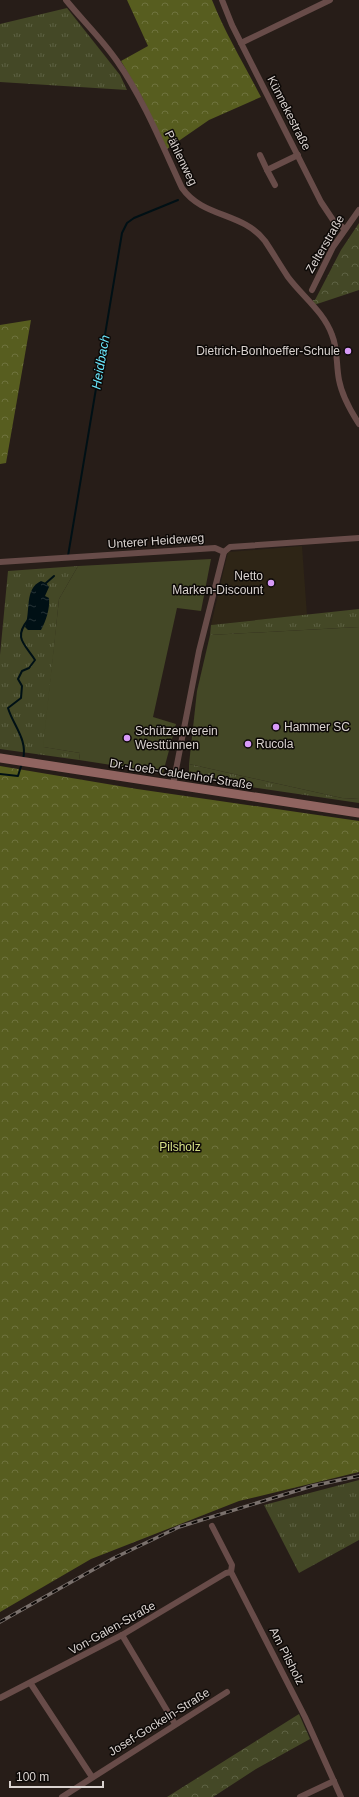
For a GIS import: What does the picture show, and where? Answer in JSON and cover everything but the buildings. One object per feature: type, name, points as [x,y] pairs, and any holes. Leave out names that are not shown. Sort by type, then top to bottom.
[{"type":"main road","name":"Dr.-Loeb-Caldenhof-Straße","points":[[0,758],[359,813]]},
{"type":"street","name":"Pählenweg","points":[[66,0],[111,51],[127,75],[182,188],[189,198],[205,208],[237,220],[257,232],[289,278],[323,317],[332,335],[342,392],[346,404],[359,424]]},
{"type":"street","name":"Künnekestraße","points":[[222,0],[232,25],[321,202],[334,220],[345,228]]},
{"type":"street","points":[[241,43],[330,0]]},
{"type":"street","points":[[260,155],[275,185]]},
{"type":"street","points":[[267,170],[298,155]]},
{"type":"street","name":"Zelterstraße","points":[[312,290],[333,247],[359,210]]},
{"type":"street","name":"Unterer Heideweg","points":[[0,562],[215,548],[224,552],[230,547],[359,538]]},
{"type":"street","points":[[173,785],[199,651],[224,552]]},
{"type":"street","name":"Am Pilsholz","points":[[212,1526],[232,1565],[231,1572],[305,1717],[341,1797]]},
{"type":"street","name":"Von-Galen-Straße","points":[[0,1698],[31,1684],[154,1618],[226,1573],[231,1572]]},
{"type":"street","points":[[122,1635],[175,1724]]},
{"type":"street","points":[[31,1684],[92,1777]]},
{"type":"street","name":"Josef-Gockeln-Straße","points":[[62,1797],[226,1692]]},
{"type":"street","points":[[300,1797],[334,1781]]},
{"type":"shaded area","points":[[302,546],[307,615],[211,625],[228,552]]},
{"type":"green space","points":[[127,0],[212,0],[261,97],[209,120],[167,149],[142,97],[121,61],[148,46]]},
{"type":"green space","points":[[67,8],[120,75],[127,90],[0,82],[0,24]]},
{"type":"green space","points":[[359,223],[359,290],[314,305],[313,300],[315,300],[341,250]]},
{"type":"green space","points":[[31,320],[6,463],[0,464],[0,325]]},
{"type":"green space","points":[[211,559],[201,611],[177,608],[153,717],[176,724],[163,773],[79,760],[80,753],[43,747],[59,599],[78,566]]},
{"type":"green space","points":[[78,566],[59,599],[44,747],[80,753],[79,760],[0,749],[0,655],[8,571]]},
{"type":"green space","points":[[359,609],[359,627],[210,635],[211,625]]},
{"type":"green space","name":"Hammer SC","points":[[359,627],[359,799],[342,798],[189,764],[197,691],[210,635]]},
{"type":"green space","points":[[189,764],[342,798],[359,799],[359,803],[189,778]]},
{"type":"green space","name":"Pilsholz","points":[[0,766],[137,789],[359,821],[359,1472],[239,1501],[91,1559],[0,1612]]},
{"type":"green space","points":[[359,1480],[359,1540],[299,1573],[264,1505]]},
{"type":"green space","points":[[299,1714],[310,1739],[256,1769],[213,1797],[167,1797]]},
{"type":"water","points":[[41,581],[46,583],[49,587],[45,596],[49,598],[47,615],[41,630],[28,630],[25,627],[30,595],[32,589]]},
{"type":"waterway","name":"Heidbach","points":[[68,556],[122,233],[127,223],[134,218],[178,200]]},
{"type":"waterway","name":"Heidbach","points":[[46,583],[54,576]]},
{"type":"waterway","name":"Heidbach","points":[[23,759],[24,752],[22,739],[8,708],[21,698],[22,686],[18,679],[22,671],[29,668],[35,660],[24,645],[21,636],[21,632],[28,620]]},
{"type":"waterway","name":"Heidbach","points":[[0,774],[18,776],[22,763]]},
{"type":"railway","points":[[0,1622],[114,1558],[179,1527],[312,1486],[359,1476]]},
{"type":"place","name":"Dietrich-Bonhoeffer-Schule","points":[[348,351]]},
{"type":"place","name":"Netto Marken-Discount","points":[[271,583]]},
{"type":"place","name":"Hammer SC","points":[[276,727]]},
{"type":"place","name":"Schützenverein Westtünnen","points":[[127,738]]},
{"type":"place","name":"Rucola","points":[[248,744]]}]
